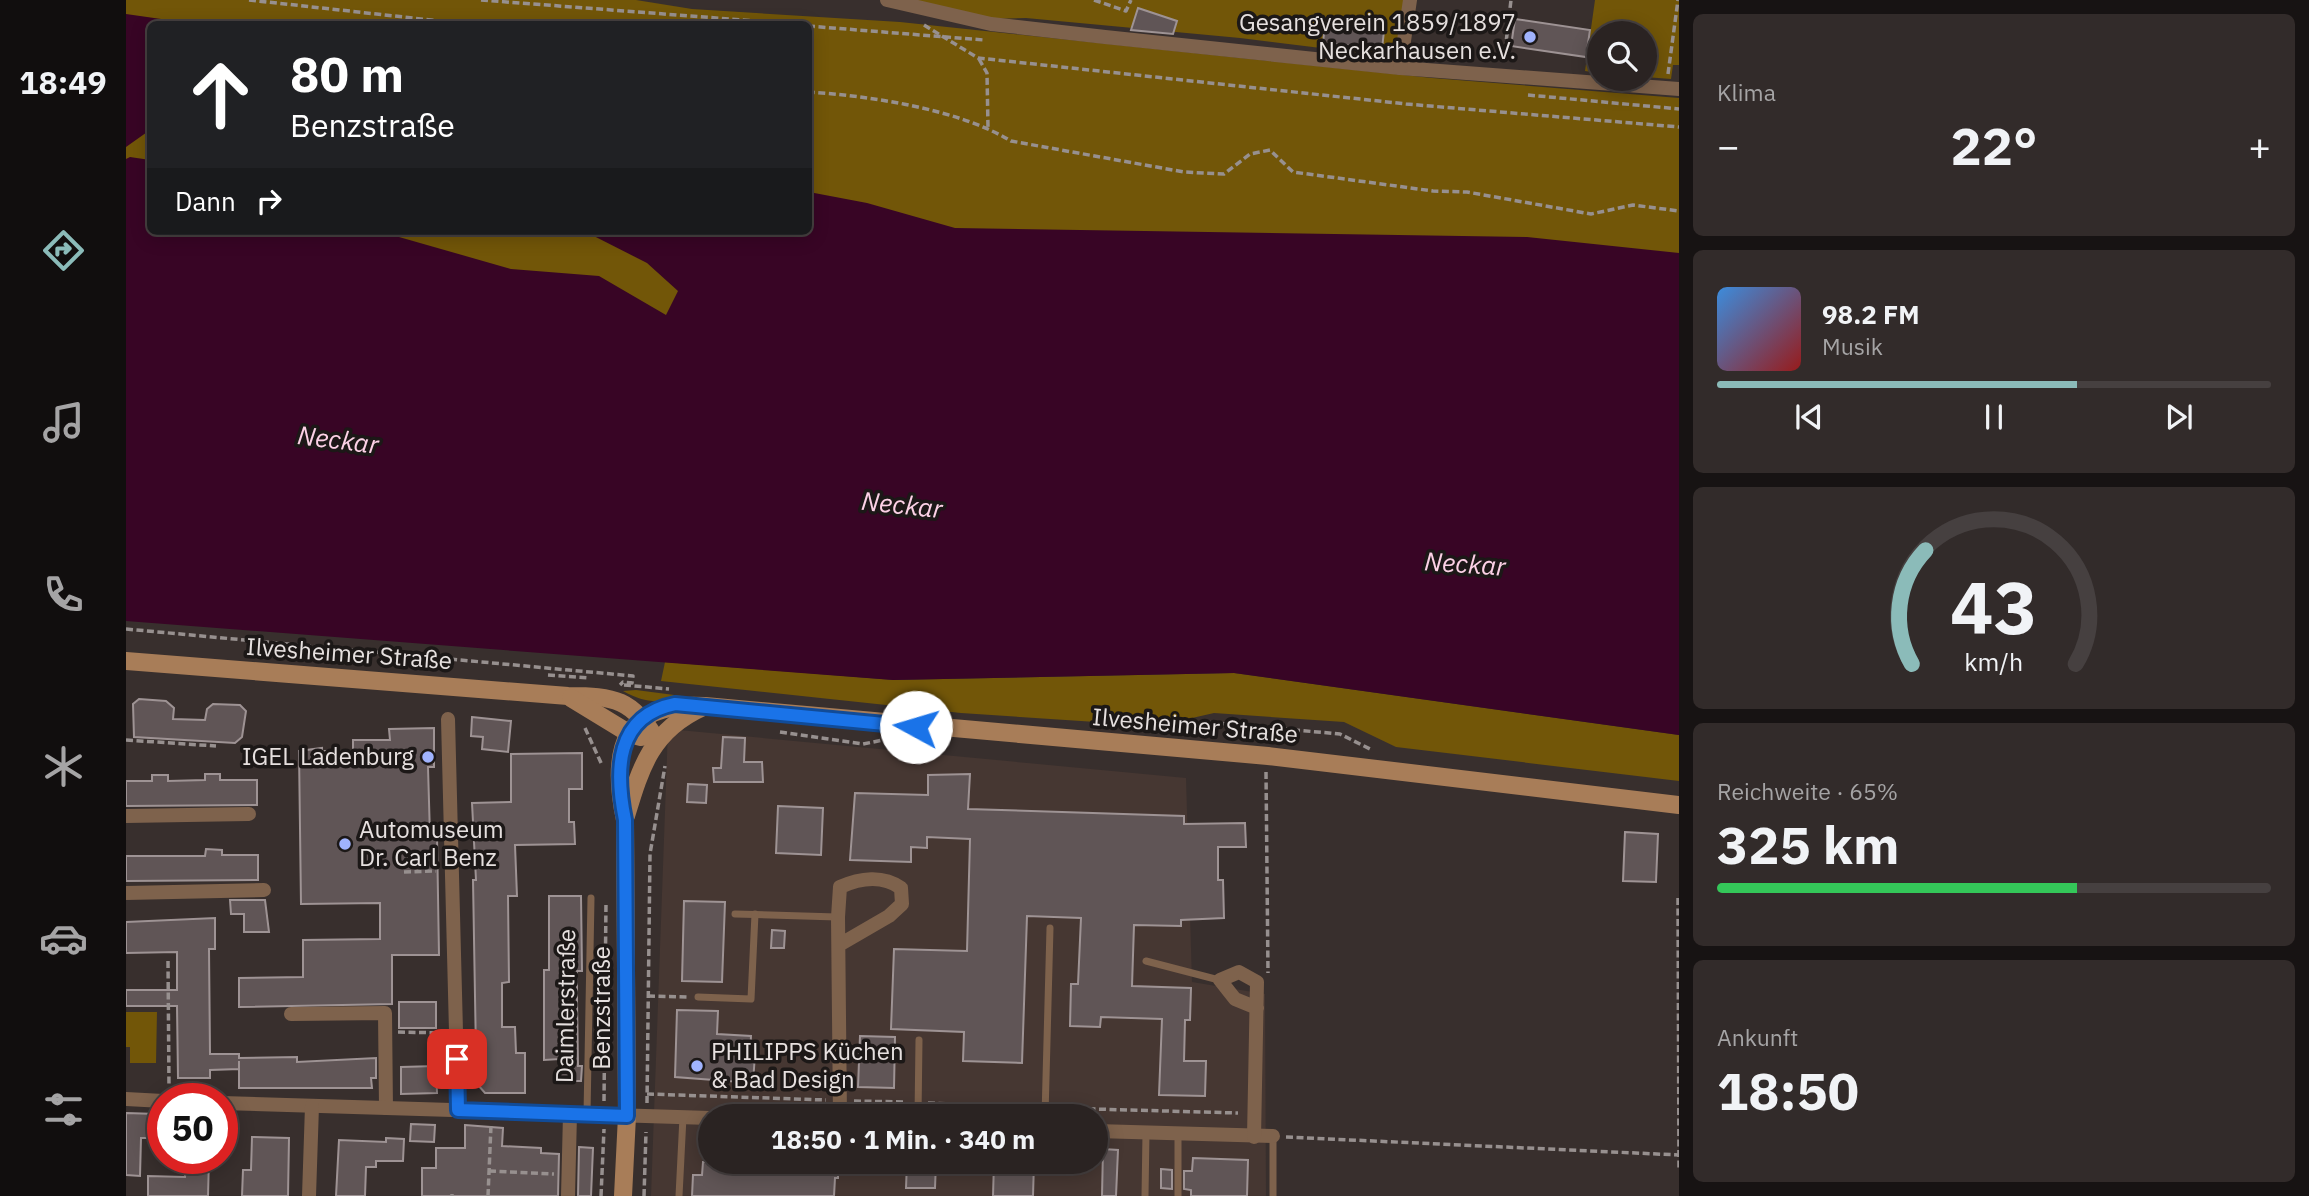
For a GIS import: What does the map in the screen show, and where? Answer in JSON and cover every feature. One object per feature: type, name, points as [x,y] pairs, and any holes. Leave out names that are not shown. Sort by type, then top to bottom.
[{"type":"main road","name":"Ilvesheimer Straße","points":[[126,661],[611,698],[644,718],[657,741]]},
{"type":"main road","name":"Ilvesheimer Straße","points":[[568,696],[630,734],[657,741]]},
{"type":"main road","name":"Benzstraße","points":[[623,1196],[627,1116],[625,820],[619,774],[623,747],[644,718],[665,706],[705,706]]},
{"type":"main road","name":"Ilvesheimer Straße","points":[[705,706],[1268,756],[1679,805]]},
{"type":"main road","name":"Benzstraße","points":[[625,820],[639,776],[657,741],[673,723],[705,706]]},
{"type":"street","points":[[1400,68],[1410,0]]},
{"type":"street","points":[[894,2],[991,24],[1400,68],[1673,88]]},
{"type":"street","points":[[448,719],[458,1110]]},
{"type":"street","points":[[126,816],[249,814]]},
{"type":"street","points":[[839,945],[889,916],[902,904],[901,888],[889,880],[856,880],[840,887],[838,917],[840,1101]]},
{"type":"street","points":[[126,893],[264,890]]},
{"type":"street","points":[[1254,1137],[1257,1008],[1257,982],[1239,972],[1220,980],[1235,999],[1257,1008]]},
{"type":"street","points":[[291,1014],[385,1013],[386,1108]]},
{"type":"street","points":[[126,1099],[147,1100]]},
{"type":"street","name":"Daimlerstraße","points":[[238,1103],[698,1118]]},
{"type":"street","points":[[309,1196],[312,1105]]},
{"type":"street","points":[[568,1196],[570,1114]]},
{"type":"street","points":[[1108,1132],[1273,1136]]},
{"type":"lane","name":"Daimlerstraße","points":[[587,1115],[591,898]]},
{"type":"lane","points":[[735,914],[838,917]]},
{"type":"lane","points":[[698,997],[751,999],[755,914]]},
{"type":"lane","points":[[1045,1104],[1050,928]]},
{"type":"lane","points":[[1146,961],[1220,980]]},
{"type":"lane","points":[[918,1103],[919,1040]]},
{"type":"lane","points":[[679,1196],[683,1117]]},
{"type":"lane","points":[[1145,1196],[1146,1133]]},
{"type":"lane","points":[[1178,1134],[1178,1196]]},
{"type":"lane","points":[[1273,1136],[1273,1196]]},
{"type":"path","points":[[249,0],[440,21]]},
{"type":"path","points":[[481,0],[756,21]]},
{"type":"path","points":[[1094,0],[1126,11],[1131,0]]},
{"type":"path","points":[[1501,75],[1511,0]]},
{"type":"path","points":[[1673,88],[1678,0]]},
{"type":"path","points":[[894,2],[937,36],[978,58],[1406,104],[1679,127]]},
{"type":"path","points":[[812,26],[937,36]]},
{"type":"path","points":[[978,58],[987,73],[988,128]]},
{"type":"path","points":[[812,92],[856,97],[988,128],[1011,142],[1184,172],[1224,174],[1250,154],[1270,150],[1293,172],[1433,191],[1467,192],[1591,214],[1633,205],[1679,211]]},
{"type":"path","points":[[126,629],[633,676],[632,683],[622,682],[621,685]]},
{"type":"path","points":[[588,732],[604,772]]},
{"type":"path","points":[[126,740],[216,746]]},
{"type":"path","points":[[1257,982],[1270,971],[1265,765],[1268,756]]},
{"type":"path","points":[[644,1196],[650,854],[661,779]]},
{"type":"path","points":[[404,872],[452,871]]},
{"type":"path","points":[[1678,898],[1679,1170]]},
{"type":"path","points":[[601,1196],[606,901]]},
{"type":"path","points":[[168,961],[169,1083]]},
{"type":"path","points":[[648,996],[698,997]]},
{"type":"path","points":[[385,1032],[456,1033]]},
{"type":"path","points":[[647,1094],[950,1104]]},
{"type":"path","points":[[1108,1109],[1254,1114]]},
{"type":"path","points":[[488,1196],[491,1112]]},
{"type":"path","points":[[1273,1136],[1679,1155]]},
{"type":"path","points":[[489,1171],[568,1174]]},
{"type":"shaded area","points":[[126,0],[636,0],[692,9],[900,22],[1432,78],[1679,98],[1679,495],[126,499]]},
{"type":"shaded area","points":[[905,0],[1408,0],[1402,58],[1240,38],[1026,18],[985,19]]},
{"type":"shaded area","points":[[1595,0],[1679,0],[1679,65],[1673,65],[1671,79],[1657,78],[1657,21],[1592,21]]},
{"type":"shaded area","points":[[665,662],[894,680],[1234,673],[1679,735],[1679,781],[1396,747],[1344,722],[1214,713],[1157,726],[961,713],[661,681]]},
{"type":"shaded area","points":[[623,691],[682,696],[652,701]]},
{"type":"shaded area","points":[[668,729],[1186,778],[1192,982],[1265,994],[1266,1196],[651,1196]]},
{"type":"shaded area","points":[[126,1012],[157,1012],[156,1063],[130,1063],[130,1047],[126,1047]]},
{"type":"water","points":[[126,14],[175,21],[147,21],[147,132],[126,147]]},
{"type":"water","name":"Neckar","points":[[130,157],[147,160],[147,235],[392,235],[511,269],[599,276],[666,315],[678,291],[647,263],[592,235],[812,235],[812,193],[867,203],[955,228],[1527,237],[1679,253],[1679,735],[1234,673],[893,680],[126,621],[126,159]]},
{"type":"building","points":[[1138,8],[1177,21],[1173,34],[1131,30]]},
{"type":"building","points":[[1515,19],[1587,30],[1586,57],[1511,46]]},
{"type":"building","points":[[1325,24],[1384,31],[1382,49],[1323,43]]},
{"type":"building","points":[[139,699],[166,701],[174,708],[173,719],[205,720],[207,709],[213,704],[240,705],[246,711],[242,737],[235,743],[134,737],[133,704]]},
{"type":"building","points":[[472,717],[511,721],[508,752],[482,749],[483,737],[471,736]]},
{"type":"building","points":[[434,728],[434,767],[428,767],[430,836],[437,836],[439,955],[392,955],[392,1004],[239,1007],[239,978],[303,977],[303,940],[380,939],[380,903],[301,904],[299,751],[322,748],[322,751],[353,751],[353,740],[390,740],[389,729]]},
{"type":"building","points":[[723,737],[745,738],[744,762],[762,762],[763,782],[714,782],[713,768],[721,768]]},
{"type":"building","points":[[582,753],[582,789],[569,789],[569,822],[574,822],[575,844],[515,845],[517,896],[508,896],[509,982],[502,983],[502,1027],[515,1027],[516,1053],[525,1053],[525,1093],[485,1093],[478,1085],[476,1054],[473,880],[476,880],[472,803],[511,802],[511,754]]},
{"type":"building","points":[[205,774],[220,774],[220,780],[257,780],[257,805],[126,806],[126,781],[152,781],[152,775],[168,775],[168,781],[205,780]]},
{"type":"building","points":[[970,774],[968,809],[1184,816],[1184,824],[1245,823],[1246,847],[1218,847],[1218,880],[1223,880],[1224,918],[1181,920],[1181,926],[1134,925],[1132,986],[1191,988],[1190,1020],[1185,1020],[1184,1061],[1206,1061],[1205,1096],[1159,1095],[1162,1019],[1101,1017],[1100,1027],[1070,1026],[1071,984],[1078,984],[1081,918],[1027,916],[1022,1063],[963,1061],[964,1032],[891,1029],[894,949],[967,951],[970,839],[927,837],[927,848],[911,847],[911,862],[850,860],[855,793],[928,795],[928,775]]},
{"type":"building","points":[[688,784],[707,785],[706,803],[687,802]]},
{"type":"building","points":[[778,806],[823,808],[821,855],[776,853]]},
{"type":"building","points":[[1625,832],[1658,834],[1656,882],[1623,881]]},
{"type":"building","points":[[206,849],[222,850],[222,855],[258,855],[258,880],[126,881],[126,856],[205,856]]},
{"type":"building","points":[[549,896],[581,896],[582,971],[577,971],[577,1001],[578,1066],[582,1066],[581,1081],[560,1081],[560,1059],[544,1060],[544,970],[549,970]]},
{"type":"building","points":[[230,900],[265,900],[269,932],[244,932],[244,914],[231,914]]},
{"type":"building","points":[[684,901],[725,902],[722,982],[682,981]]},
{"type":"building","points":[[215,918],[215,949],[209,949],[210,1054],[239,1054],[239,1058],[297,1057],[297,1062],[376,1058],[376,1078],[371,1078],[372,1088],[239,1088],[239,1069],[210,1070],[210,1078],[178,1078],[177,1006],[126,1006],[126,990],[177,990],[177,952],[126,953],[126,922]]},
{"type":"building","points":[[772,930],[785,931],[784,948],[771,948]]},
{"type":"building","points":[[399,1002],[436,1002],[436,1028],[399,1028]]},
{"type":"building","points":[[677,1010],[718,1011],[717,1034],[751,1036],[750,1054],[755,1054],[753,1083],[675,1077]]},
{"type":"building","points":[[860,1036],[895,1037],[894,1088],[858,1087]]},
{"type":"building","points":[[436,1066],[437,1093],[401,1094],[401,1067]]},
{"type":"building","points":[[126,1113],[147,1114],[147,1138],[141,1138],[140,1176],[126,1175]]},
{"type":"building","points":[[411,1124],[435,1125],[434,1142],[410,1141]]},
{"type":"building","points":[[465,1125],[503,1128],[502,1146],[541,1148],[541,1153],[559,1154],[558,1196],[422,1196],[422,1168],[436,1168],[436,1148],[465,1148]]},
{"type":"building","points":[[252,1137],[289,1138],[288,1196],[242,1196],[243,1170],[251,1170]]},
{"type":"building","points":[[386,1138],[404,1139],[403,1161],[376,1161],[376,1167],[366,1167],[365,1196],[336,1196],[339,1140],[386,1142]]},
{"type":"building","points":[[579,1147],[593,1148],[591,1196],[578,1196]]},
{"type":"building","points":[[1108,1149],[1118,1150],[1116,1196],[1102,1196],[1102,1174],[1108,1174]]},
{"type":"building","points":[[1193,1158],[1248,1160],[1247,1196],[1191,1196],[1191,1190],[1184,1189],[1184,1171],[1192,1171]]},
{"type":"building","points":[[1161,1169],[1172,1170],[1172,1189],[1161,1188]]},
{"type":"building","points":[[185,1174],[209,1174],[208,1196],[148,1196],[148,1176],[185,1177]]},
{"type":"building","points":[[838,1174],[838,1178],[835,1178],[834,1196],[692,1196],[693,1175]]},
{"type":"building","points":[[907,1174],[936,1174],[935,1188],[906,1188]]},
{"type":"building","points":[[994,1174],[1034,1174],[1033,1196],[993,1196]]},
{"type":"place","name":"Gesangverein 1859/1897 Neckarhausen e.V.","points":[[1530,37]]},
{"type":"place","name":"IGEL Ladenburg","points":[[428,757]]},
{"type":"place","name":"Automuseum Dr. Carl Benz","points":[[345,844]]},
{"type":"place","name":"PHILIPPS Küchen & Bad Design","points":[[697,1066]]},
{"type":"route","points":[[457,1059],[458,1110],[627,1116],[625,820],[619,774],[623,747],[644,718],[658,709],[675,704],[916,727]]}]
